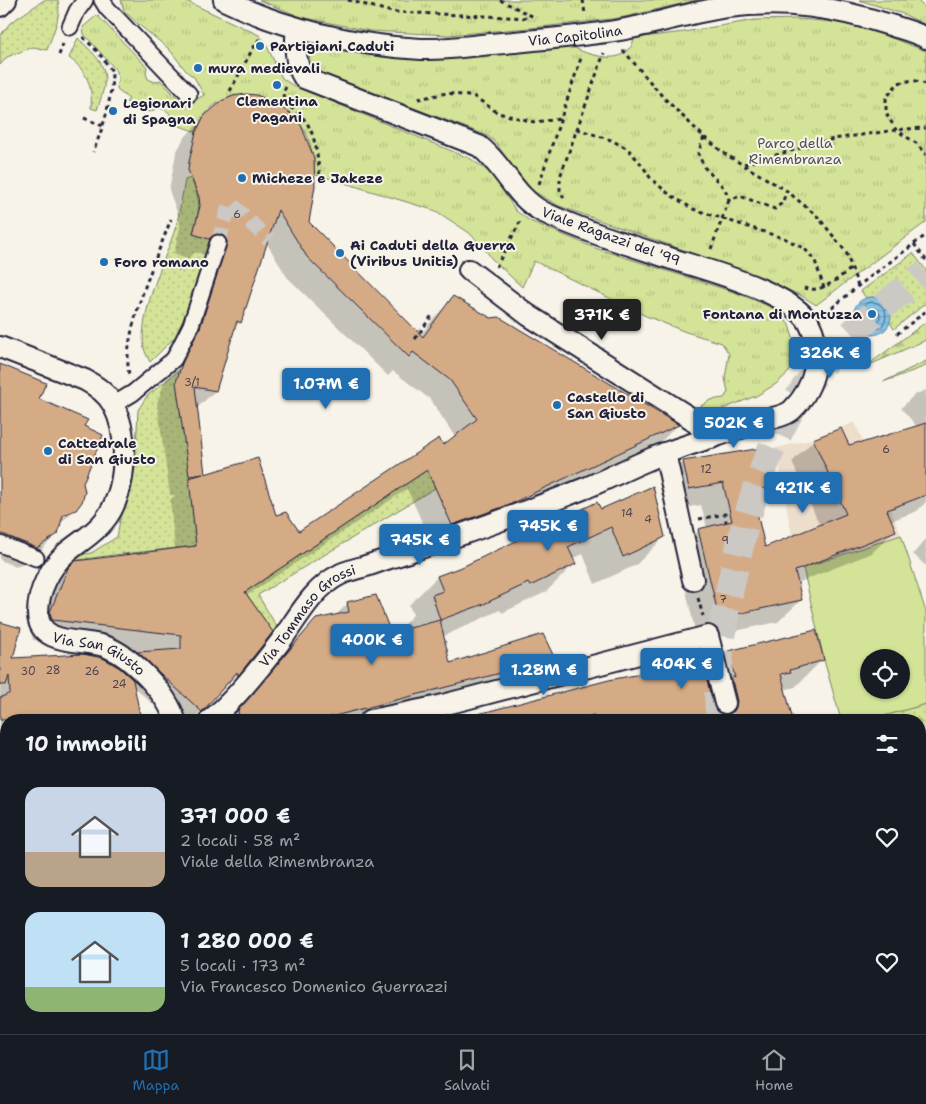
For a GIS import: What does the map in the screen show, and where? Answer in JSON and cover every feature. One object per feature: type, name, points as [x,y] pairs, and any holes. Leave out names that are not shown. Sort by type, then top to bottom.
[{"type":"street","points":[[0,6],[6,0]]},
{"type":"street","points":[[70,27],[77,11],[85,0]]},
{"type":"street","points":[[102,0],[107,8],[189,94]]},
{"type":"street","name":"Via Capitolina","points":[[224,0],[252,14],[297,28],[342,39],[421,49],[622,30],[726,7],[771,3],[804,4],[841,11],[926,38]]},
{"type":"street","name":"Viale Ragazzi del '99","points":[[297,28],[295,42],[298,69],[304,78],[479,146],[498,164],[518,193],[530,205],[546,213],[600,235],[745,283],[785,302],[799,312],[808,322],[815,342],[817,356],[812,384],[792,411]]},
{"type":"street","points":[[113,405],[133,393],[174,359],[191,325],[218,242]]},
{"type":"street","points":[[469,270],[528,315],[692,419],[711,438]]},
{"type":"street","name":"Via San Giusto","points":[[5,348],[85,380],[106,394],[119,420],[124,445],[123,473],[112,509],[104,521],[66,553],[48,576],[41,594],[38,616],[41,625],[58,638],[73,642],[98,644],[113,649],[154,685],[166,700],[173,714]]},
{"type":"street","name":"Via Tommaso Grossi","points":[[218,714],[280,642],[302,608],[321,588],[340,575],[457,536],[587,487],[665,453],[792,411]]},
{"type":"street","points":[[665,453],[695,585]]},
{"type":"street","points":[[0,544],[36,558]]},
{"type":"street","points":[[401,714],[435,707],[706,629],[725,703]]},
{"type":"path","points":[[348,0],[392,12],[536,18],[500,0]]},
{"type":"path","points":[[576,14],[585,13]]},
{"type":"path","points":[[70,27],[98,52],[112,72],[111,100],[93,152]]},
{"type":"path","points":[[230,92],[252,50],[263,34]]},
{"type":"path","points":[[565,199],[560,190],[560,178],[606,47]]},
{"type":"path","points":[[620,47],[663,97],[704,137],[725,154],[787,191],[818,217],[846,252],[858,286]]},
{"type":"path","points":[[538,188],[584,50]]},
{"type":"path","points":[[926,84],[913,80],[898,83],[886,98],[886,113],[896,130],[916,143],[926,155]]},
{"type":"path","points":[[286,84],[283,92],[284,102],[308,126],[316,150],[320,176]]},
{"type":"path","points":[[411,104],[418,99],[447,93],[475,97],[498,113],[534,122],[562,119]]},
{"type":"path","points":[[84,118],[103,126]]},
{"type":"path","points":[[744,164],[833,140],[896,130],[926,128]]},
{"type":"path","points":[[577,129],[611,140],[628,149],[651,179],[669,194],[693,209],[786,239],[805,248],[815,261],[824,288]]},
{"type":"path","points":[[704,137],[698,153],[704,168],[725,189],[729,200],[709,254]]},
{"type":"path","points":[[729,200],[740,196],[775,209],[782,203],[787,191]]},
{"type":"path","points":[[133,393],[128,366],[128,345],[155,261],[171,219]]},
{"type":"path","points":[[496,267],[521,220]]},
{"type":"path","points":[[829,309],[926,235]]},
{"type":"path","points":[[914,244],[926,260]]},
{"type":"path","points":[[155,261],[176,269],[183,268],[198,257],[212,260]]},
{"type":"path","points":[[801,287],[808,290],[824,288],[852,268]]},
{"type":"path","points":[[897,334],[926,311]]},
{"type":"path","points":[[415,339],[433,314]]},
{"type":"path","points":[[694,520],[724,514],[726,522]]},
{"type":"path","points":[[695,585],[706,629]]},
{"type":"shaded area","points":[[855,422],[901,535],[803,568],[792,536],[776,448],[813,439]]},
{"type":"green space","points":[[44,0],[58,0],[59,6],[56,25],[47,50],[33,47],[7,57],[0,65],[0,36],[10,23]]},
{"type":"green space","points":[[121,0],[184,0],[259,35],[265,42],[282,78],[292,85],[471,159],[492,174],[516,211],[530,221],[595,248],[740,294],[773,308],[781,314],[789,325],[796,347],[797,359],[789,372],[776,384],[756,396],[707,415],[698,408],[710,400],[724,398],[728,392],[725,378],[729,354],[722,343],[686,332],[646,316],[534,261],[522,287],[492,259],[481,244],[468,232],[436,211],[315,175],[311,148],[304,129],[288,112],[274,103],[259,97],[244,95],[229,98],[216,104],[204,116],[196,132],[172,123],[170,114],[164,110],[158,108],[149,112],[126,102],[129,99],[117,90],[118,77],[115,69],[84,34],[83,27],[97,15],[147,67],[148,79],[155,82],[160,80],[186,106],[204,95],[194,77],[187,72],[169,49],[124,11]]},
{"type":"green space","points":[[259,0],[698,0],[620,18],[448,35],[370,31],[301,17]]},
{"type":"green space","points":[[859,0],[917,0],[926,9],[926,25],[903,14]]},
{"type":"green space","name":"Parco della Rimembranza","points":[[799,19],[835,22],[873,31],[926,51],[926,222],[816,305],[802,296],[743,271],[559,206],[526,187],[496,143],[488,136],[311,69],[309,54],[310,40],[571,46],[594,55],[614,57],[621,55],[632,46],[634,38],[755,20]]},
{"type":"green space","points":[[78,38],[95,56],[104,70],[104,86],[97,110],[91,108],[91,93],[88,80],[80,68],[69,58]]},
{"type":"green space","points":[[191,178],[199,206],[193,233],[214,241],[182,330],[150,362],[144,348],[145,319],[154,286],[176,226],[185,180]]},
{"type":"green space","points":[[913,253],[926,270],[926,303],[894,329],[873,297],[866,298],[861,291]]},
{"type":"green space","points":[[926,322],[926,340],[865,367]]},
{"type":"green space","points":[[926,361],[926,366],[883,382]]},
{"type":"green space","points":[[181,369],[196,546],[71,561],[79,555],[91,553],[117,537],[135,468],[138,410],[147,396]]},
{"type":"green space","points":[[427,470],[435,488],[258,595],[277,627],[273,633],[245,592]]},
{"type":"green space","points":[[901,535],[926,612],[926,704],[891,714],[839,714],[824,660],[803,568]]},
{"type":"green space","points":[[926,704],[926,714],[891,714]]},
{"type":"water","name":"Fontana di Montuzza","points":[[872,297],[886,302],[891,316],[886,330],[872,335],[858,330],[853,316],[858,302]]},
{"type":"building","name":"Castello di San Giusto","points":[[256,95],[269,100],[290,113],[301,125],[314,158],[315,186],[309,222],[423,337],[453,296],[491,318],[499,317],[679,425],[508,505],[452,525],[427,470],[245,592],[273,632],[238,676],[237,672],[202,712],[137,652],[181,649],[181,635],[52,620],[50,612],[68,568],[75,561],[196,546],[189,478],[203,474],[189,476],[176,382],[183,361],[200,328],[227,242],[225,236],[220,234],[216,234],[209,239],[193,234],[200,206],[199,197],[188,170],[196,132],[204,116],[222,101],[233,96]],"holes":[[[278,210],[307,257],[409,357],[413,352],[450,380],[477,419],[443,445],[439,438],[299,531],[286,512],[276,515],[258,458],[205,474],[195,387],[216,391],[237,321],[241,323]]]},
{"type":"building","name":"Cattedrale di San Giusto","points":[[0,364],[46,383],[39,399],[88,420],[84,426],[103,435],[83,483],[85,492],[82,502],[76,510],[63,515],[58,534],[37,548],[0,533]]},
{"type":"building","points":[[926,423],[926,495],[887,510],[896,531],[795,571],[802,600],[719,618],[698,529],[732,521],[723,483],[689,489],[683,461],[768,447],[774,487],[752,491],[765,547],[846,514],[813,439],[841,428],[849,445]]},
{"type":"building","points":[[653,486],[665,537],[623,557],[611,527],[568,547],[576,564],[530,586],[528,583],[484,604],[440,620],[432,595],[443,591],[437,576],[464,566],[597,502],[601,509]]},
{"type":"building","points":[[376,595],[391,633],[440,620],[450,663],[543,634],[555,659],[342,714],[238,714],[238,710],[316,619],[349,612],[347,602]]},
{"type":"building","points":[[0,622],[21,628],[13,658],[83,654],[103,658],[120,668],[133,680],[140,714],[0,714],[0,698],[10,693],[9,676],[6,685],[0,685]]},
{"type":"building","points":[[816,630],[824,660],[781,674],[791,714],[728,714],[734,711],[737,701],[731,676],[735,678],[728,651]]},
{"type":"building","points":[[692,658],[703,663],[713,706],[721,714],[478,714],[609,680],[646,673],[645,670]]},
{"type":"tunnel","points":[[218,243],[230,203],[269,240]]},
{"type":"tunnel","points":[[719,714],[719,662],[727,604],[755,492],[774,444],[798,399],[825,362],[865,321],[926,273]]},
{"type":"place","name":"Partigiani Caduti","points":[[260,46]]},
{"type":"place","name":"mura medievali","points":[[198,68]]},
{"type":"place","name":"Clementina Pagani","points":[[277,85]]},
{"type":"place","name":"Legionari di Spagna","points":[[113,111]]},
{"type":"place","name":"Micheze e Jakeze","points":[[242,178]]},
{"type":"place","name":"Ai Caduti della Guerra (Viribus Unitis)","points":[[340,253]]},
{"type":"place","name":"Foro romano","points":[[104,262]]},
{"type":"place","name":"Fontana di Montuzza","points":[[872,314]]},
{"type":"place","name":"Castello di San Giusto","points":[[557,405]]},
{"type":"place","name":"Cattedrale di San Giusto","points":[[48,451]]}]
